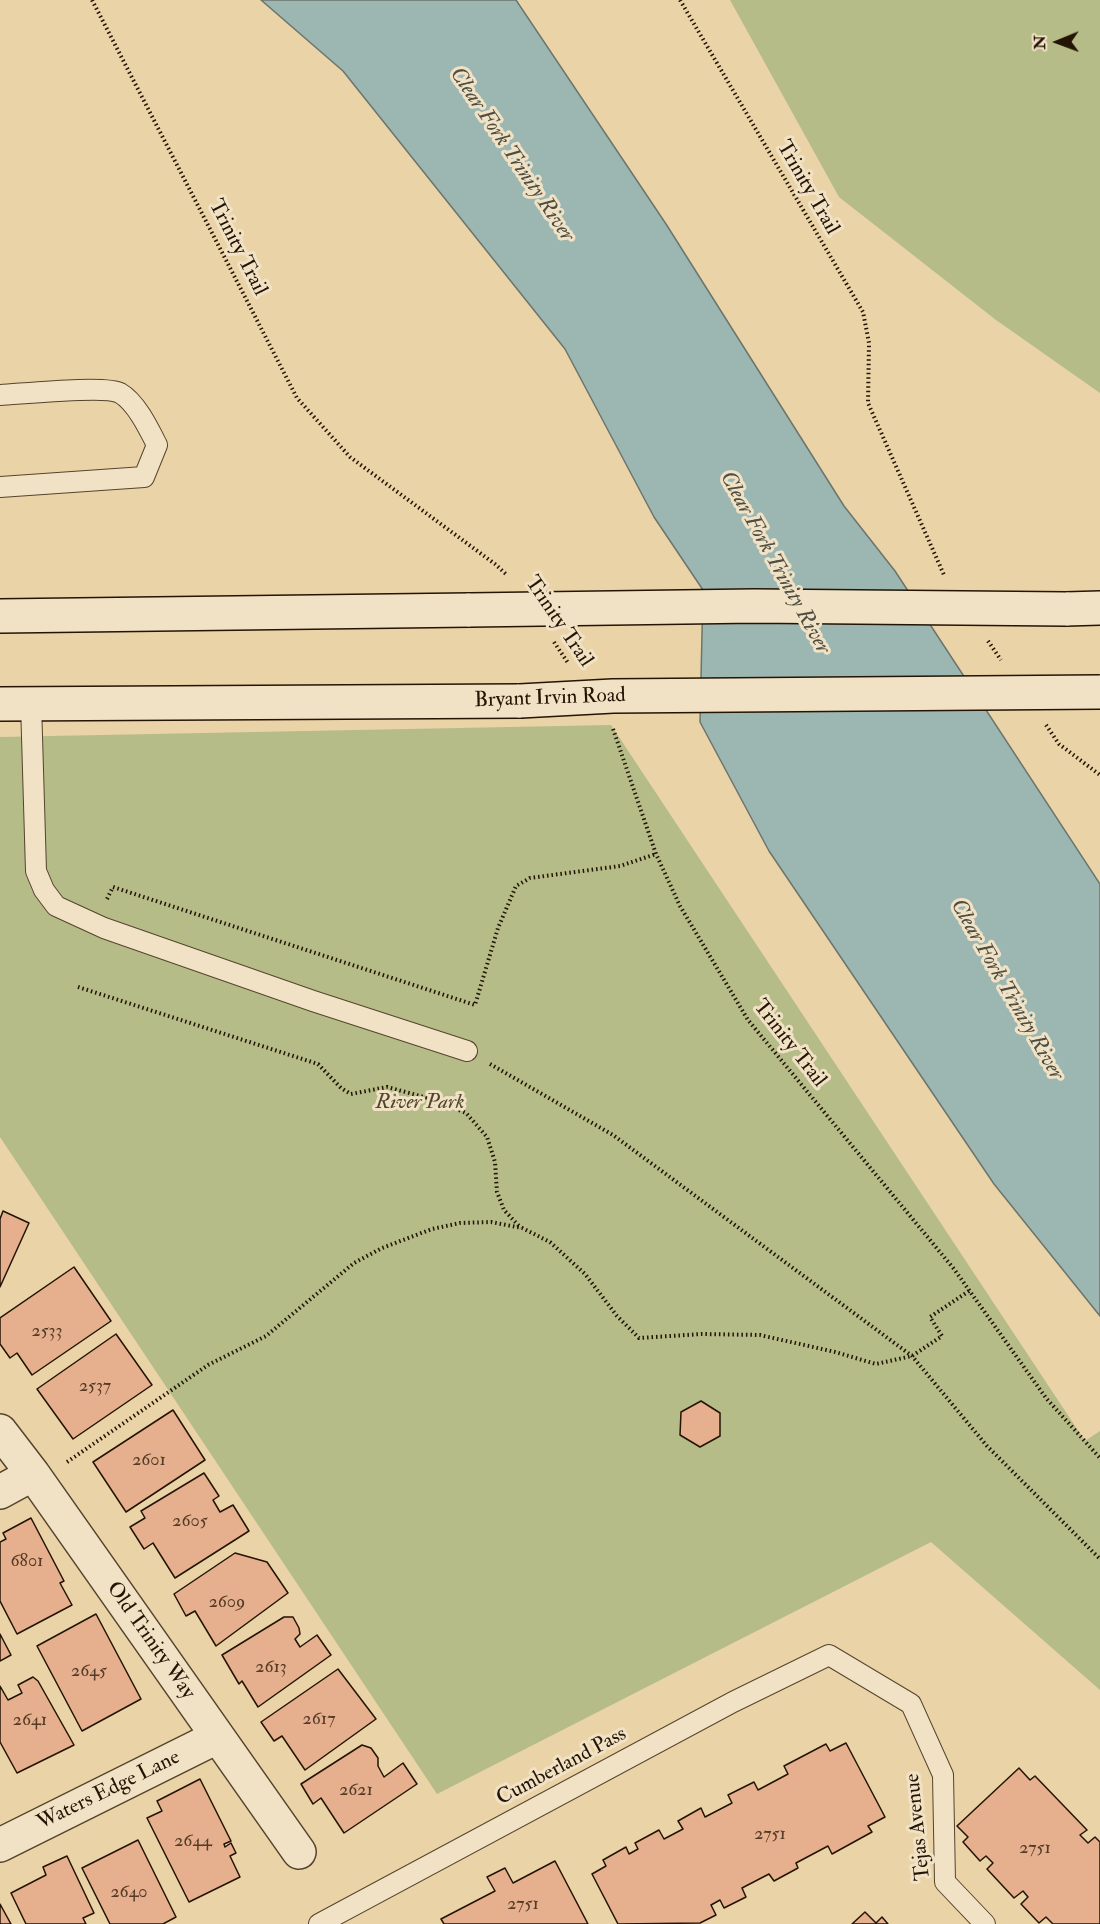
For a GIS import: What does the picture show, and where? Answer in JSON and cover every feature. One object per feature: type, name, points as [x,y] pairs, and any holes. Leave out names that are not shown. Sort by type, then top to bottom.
[{"type":"main road","points":[[0,616],[754,606],[1100,608]]},
{"type":"main road","name":"Bryant Irvin Road","points":[[16,703],[520,701],[613,696],[1100,692]]},
{"type":"main road","name":"Old Trinity Way","points":[[0,1431],[299,1852]]},
{"type":"main road","points":[[0,1492],[35,1478]]},
{"type":"main road","name":"Waters Edge Lane","points":[[0,1845],[218,1737]]},
{"type":"lane","points":[[0,395],[100,389],[120,393],[143,416],[157,445],[144,477],[0,487]]},
{"type":"lane","points":[[16,703],[36,871],[44,890],[56,906],[96,924],[313,1001],[467,1051]]},
{"type":"lane","name":"Cumberland Pass","points":[[319,1924],[733,1702],[829,1655]]},
{"type":"lane","name":"Tejas Avenue","points":[[829,1655],[911,1704],[943,1775],[945,1882],[985,1924]]},
{"type":"path","name":"Trinity Trail","points":[[92,0],[297,398],[350,457],[509,576]]},
{"type":"path","name":"Trinity Trail","points":[[680,0],[863,312],[869,343],[868,403]]},
{"type":"path","name":"Trinity Trail","points":[[547,633],[573,670]]},
{"type":"path","name":"Trinity Trail","points":[[611,725],[657,854],[681,906],[748,1020],[954,1269],[1046,1398],[1100,1458]]},
{"type":"path","points":[[96,924],[112,887],[475,1005],[498,928],[516,886],[530,878],[620,866],[657,854]]},
{"type":"path","points":[[78,987],[318,1064],[341,1088],[351,1094],[387,1087],[435,1100],[466,1113],[487,1137],[495,1162],[497,1192],[504,1210],[522,1228]]},
{"type":"path","points":[[467,1051],[613,1135],[912,1356],[987,1446],[1100,1559]]},
{"type":"path","points":[[35,1478],[208,1365],[266,1336],[354,1263],[382,1248],[432,1229],[460,1223],[491,1222],[522,1228],[550,1242],[585,1274],[617,1316],[639,1338],[702,1334],[760,1335],[876,1364],[912,1356],[942,1336],[930,1317],[969,1291]]},
{"type":"green space","points":[[730,0],[1100,0],[1100,393],[996,320],[839,197]]},
{"type":"green space","name":"River Park","points":[[611,725],[1085,1441],[1100,1431],[1100,1690],[931,1542],[437,1794],[0,1137],[0,737]]},
{"type":"water","name":"Clear Fork Trinity River","points":[[261,0],[516,0],[666,224],[844,506],[895,571],[1100,884],[1100,1316],[994,1184],[769,851],[700,722],[703,590],[654,517],[565,349],[343,71]]},
{"type":"building","points":[[3,1211],[29,1223],[0,1287],[0,1219]]},
{"type":"building","points":[[74,1267],[111,1321],[32,1375],[17,1353],[10,1358],[0,1344],[0,1318]]},
{"type":"building","points":[[116,1334],[152,1385],[73,1439],[37,1389]]},
{"type":"building","points":[[701,1401],[720,1413],[720,1436],[700,1447],[680,1435],[681,1412]]},
{"type":"building","points":[[173,1410],[205,1460],[126,1512],[93,1462]]},
{"type":"building","points":[[204,1473],[219,1496],[213,1500],[220,1512],[233,1505],[249,1531],[175,1578],[153,1543],[144,1549],[130,1527],[145,1518],[141,1511]]},
{"type":"building","points":[[31,1518],[64,1581],[60,1583],[72,1605],[17,1634],[0,1601],[0,1542],[6,1539],[3,1533]]},
{"type":"building","points":[[235,1553],[267,1562],[288,1593],[216,1646],[195,1611],[186,1616],[174,1594]]},
{"type":"building","points":[[96,1614],[141,1699],[82,1731],[37,1646]]},
{"type":"building","points":[[284,1617],[293,1617],[299,1628],[300,1634],[295,1639],[300,1647],[317,1635],[331,1655],[258,1707],[242,1681],[239,1684],[222,1655]]},
{"type":"building","points":[[0,1634],[11,1655],[0,1661]]},
{"type":"building","points":[[338,1669],[376,1719],[305,1770],[282,1736],[274,1741],[261,1722]]},
{"type":"building","points":[[33,1677],[38,1681],[74,1745],[17,1773],[0,1742],[0,1686],[8,1700],[22,1693],[18,1685]]},
{"type":"building","points":[[846,1743],[885,1817],[868,1826],[872,1832],[832,1854],[828,1846],[796,1863],[798,1868],[774,1881],[769,1874],[742,1888],[746,1897],[724,1908],[720,1900],[711,1905],[716,1915],[700,1923],[618,1924],[592,1874],[606,1866],[603,1860],[626,1847],[629,1854],[638,1849],[635,1843],[659,1830],[664,1839],[683,1829],[678,1821],[701,1808],[705,1817],[732,1803],[728,1795],[754,1782],[758,1790],[788,1774],[784,1766],[826,1744],[830,1751]]},
{"type":"building","points":[[362,1745],[371,1748],[378,1758],[378,1766],[384,1777],[403,1763],[417,1784],[344,1833],[321,1798],[313,1804],[301,1784]]},
{"type":"building","points":[[1019,1768],[1030,1780],[1035,1776],[1087,1830],[1080,1835],[1088,1843],[1095,1837],[1100,1842],[1100,1924],[1053,1924],[1046,1917],[1039,1923],[1021,1904],[1028,1897],[1023,1891],[1014,1898],[987,1869],[993,1863],[986,1856],[980,1861],[963,1842],[968,1837],[957,1826]]},
{"type":"building","points":[[200,1779],[231,1841],[224,1844],[225,1847],[231,1843],[236,1853],[230,1856],[240,1877],[189,1902],[147,1818],[162,1811],[157,1801]]},
{"type":"building","points":[[138,1840],[176,1917],[163,1924],[110,1924],[82,1868]]},
{"type":"building","points":[[67,1856],[94,1913],[83,1918],[86,1924],[26,1924],[11,1893],[46,1875],[43,1867]]},
{"type":"building","points":[[555,1861],[588,1924],[444,1924],[441,1919],[495,1891],[487,1877],[505,1868],[513,1883]]},
{"type":"building","points":[[0,1904],[11,1924],[0,1924]]},
{"type":"building","points":[[865,1912],[876,1923],[882,1917],[888,1924],[852,1924]]}]
